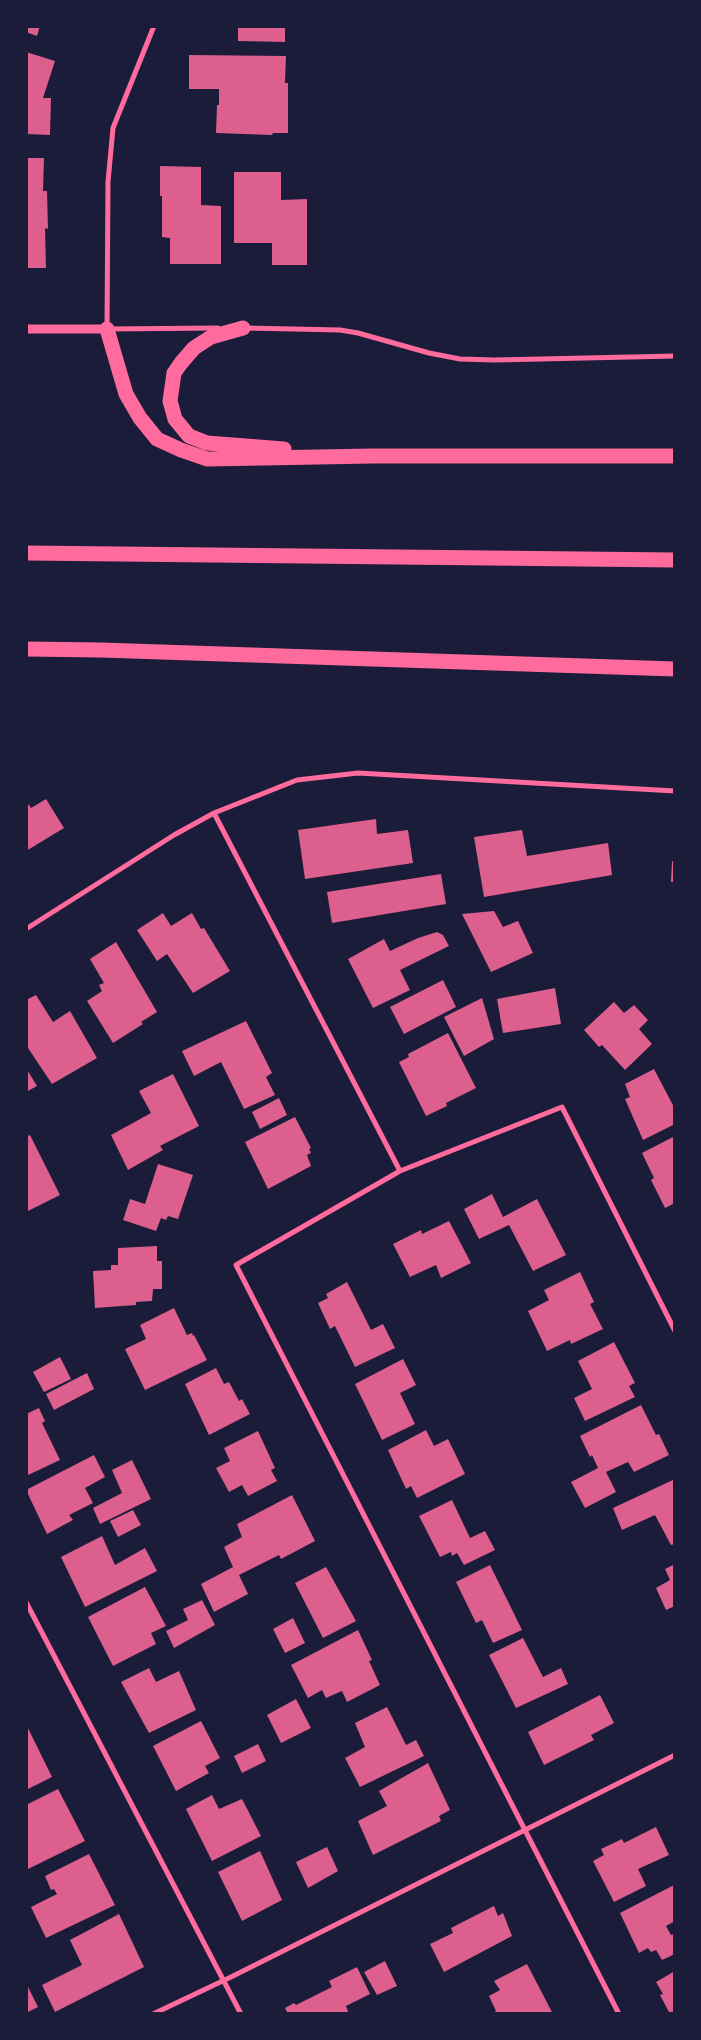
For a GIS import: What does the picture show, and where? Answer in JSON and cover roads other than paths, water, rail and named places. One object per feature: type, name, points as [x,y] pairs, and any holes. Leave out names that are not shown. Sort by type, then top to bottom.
[{"type":"highway","points":[[243,328],[212,337],[194,348],[174,374],[170,401],[175,419],[189,436],[207,443],[373,456]]},
{"type":"highway","points":[[107,329],[126,394],[140,418],[157,439],[207,459],[373,456],[675,456]]},
{"type":"highway","points":[[26,552],[675,560]]},
{"type":"highway","points":[[26,649],[675,669]]},
{"type":"street","points":[[107,329],[108,182],[113,128],[154,26]]},
{"type":"street","points":[[26,329],[243,328],[340,330],[358,333],[430,353],[460,358],[495,360],[675,356]]},
{"type":"street","points":[[26,929],[174,835],[214,813],[296,780],[358,773],[675,791]]},
{"type":"street","points":[[214,813],[400,1171]]},
{"type":"street","points":[[619,2014],[236,1265],[400,1171],[562,1107],[675,1331]]},
{"type":"street","points":[[26,1602],[241,2014]]},
{"type":"street","points":[[153,2014],[675,1755]]}]
